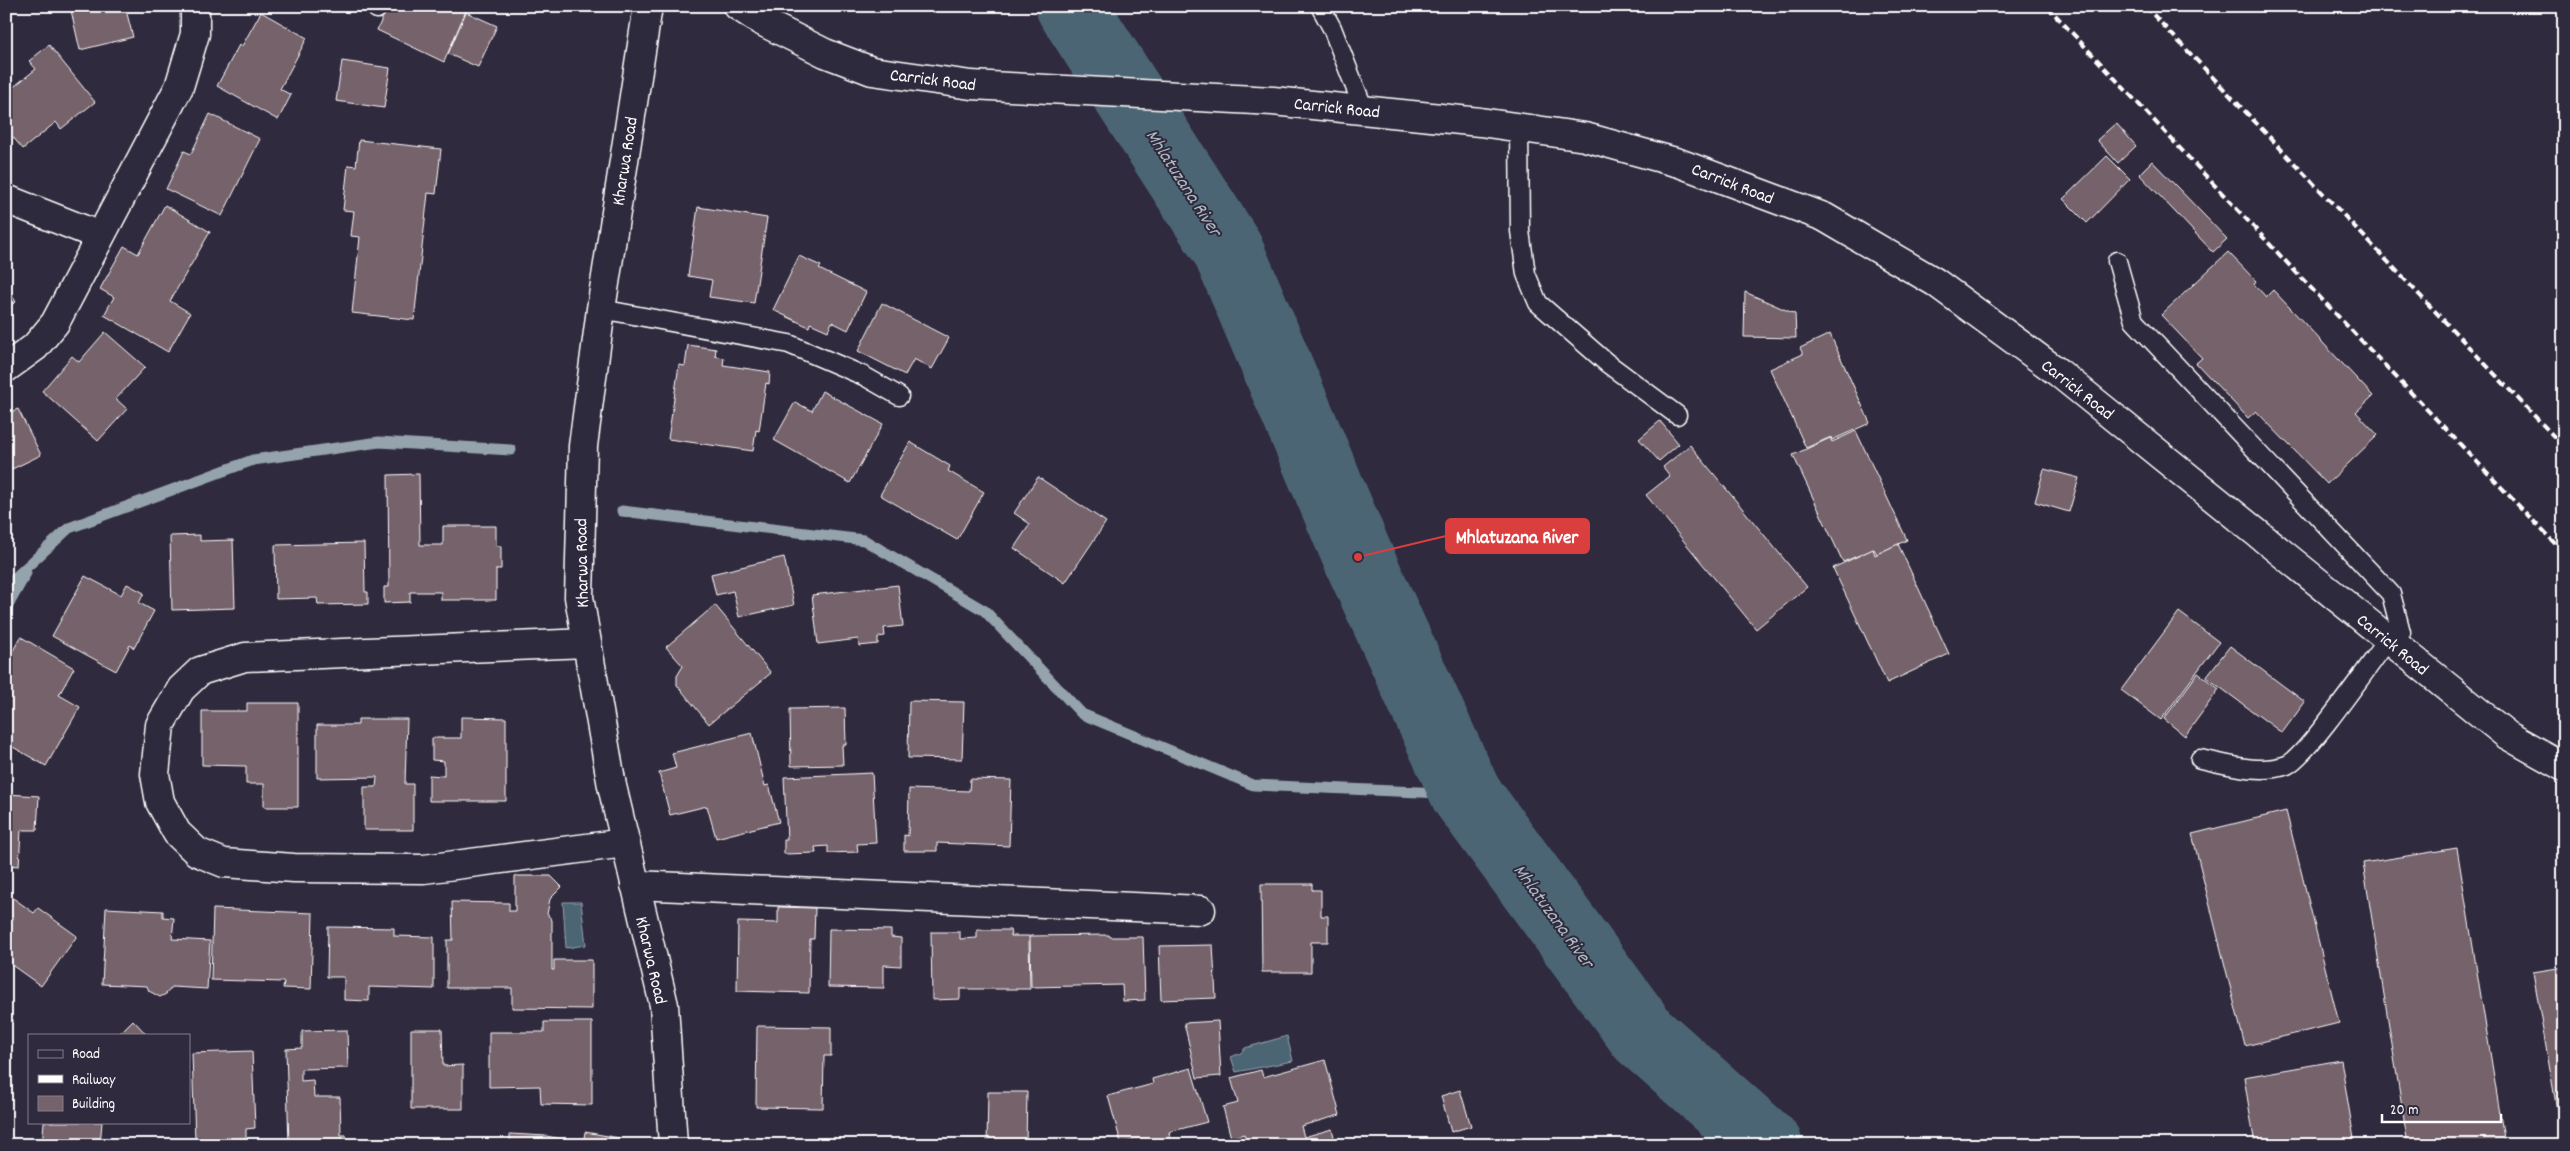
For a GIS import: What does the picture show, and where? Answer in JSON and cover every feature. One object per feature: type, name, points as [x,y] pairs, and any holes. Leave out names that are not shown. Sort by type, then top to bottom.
[{"type":"street","points":[[6,368],[35,347],[56,323],[179,88],[195,34],[195,6]]},
{"type":"street","name":"Kharwa Road","points":[[648,6],[600,309],[584,446],[579,597],[612,786],[664,1005],[673,1145]]},
{"type":"street","name":"Carrick Road","points":[[738,6],[761,21],[824,53],[872,71],[971,84],[1273,101],[1585,137],[1679,162],[1824,218],[1935,282],[2059,373],[2507,735],[2564,767]]},
{"type":"street","points":[[6,200],[100,236]]},
{"type":"street","points":[[587,643],[244,657],[224,662],[200,672],[181,689],[160,725],[155,774],[160,802],[177,833],[197,852],[224,863],[294,868],[424,869],[626,843]]},
{"type":"street","points":[[635,885],[1201,910]]},
{"type":"lane","points":[[1320,6],[1332,28],[1364,110]]},
{"type":"lane","points":[[1519,128],[1520,231],[1526,274],[1538,303],[1607,363],[1676,415]]},
{"type":"lane","points":[[2117,261],[2134,321],[2391,594],[2400,632],[2388,640],[2318,733],[2289,764],[2250,769],[2200,759]]},
{"type":"lane","points":[[600,309],[789,344],[864,376],[899,396]]},
{"type":"water","points":[[563,902],[581,902],[586,945],[566,948]]},
{"type":"water","points":[[1287,1036],[1293,1061],[1236,1072],[1231,1057],[1241,1053],[1245,1048]]},
{"type":"building","points":[[70,6],[125,6],[133,37],[80,50]]},
{"type":"building","points":[[388,6],[468,6],[444,62],[377,30]]},
{"type":"building","points":[[261,12],[307,38],[280,89],[291,95],[278,120],[217,86],[239,45],[242,46]]},
{"type":"building","points":[[466,12],[497,26],[478,67],[448,54]]},
{"type":"building","points":[[49,45],[95,102],[61,129],[56,122],[23,149],[6,129],[6,93],[36,69],[29,61]]},
{"type":"building","points":[[342,61],[390,68],[384,108],[336,101]]},
{"type":"building","points":[[210,114],[260,139],[222,216],[166,189],[184,151],[191,154]]},
{"type":"building","points":[[2116,123],[2136,146],[2118,163],[2097,140]]},
{"type":"building","points":[[359,140],[441,149],[436,194],[428,193],[414,320],[352,313],[360,237],[351,236],[354,211],[343,210],[348,165],[356,166]]},
{"type":"building","points":[[2107,156],[2130,179],[2087,223],[2063,199]]},
{"type":"building","points":[[2152,161],[2227,239],[2213,252],[2139,174]]},
{"type":"building","points":[[165,205],[210,232],[170,301],[190,313],[168,352],[104,315],[114,297],[100,289],[124,246],[138,254]]},
{"type":"building","points":[[698,207],[767,218],[754,303],[709,297],[712,280],[688,276]]},
{"type":"building","points":[[2228,252],[2256,281],[2254,284],[2266,297],[2273,290],[2373,396],[2356,412],[2378,435],[2327,484],[2256,411],[2248,418],[2196,363],[2202,358],[2161,315]]},
{"type":"building","points":[[799,256],[821,266],[819,269],[866,292],[848,330],[832,322],[828,331],[810,323],[809,327],[773,310]]},
{"type":"building","points":[[6,286],[16,302],[6,308]]},
{"type":"building","points":[[1745,292],[1795,314],[1796,338],[1744,337]]},
{"type":"building","points":[[882,303],[949,338],[932,369],[914,359],[905,375],[858,351]]},
{"type":"building","points":[[105,332],[145,367],[116,399],[127,409],[98,441],[42,391],[72,356],[79,362]]},
{"type":"building","points":[[1830,334],[1870,423],[1832,440],[1831,437],[1806,448],[1770,369],[1803,354],[1800,348]]},
{"type":"building","points":[[688,345],[716,349],[715,356],[724,358],[723,365],[770,372],[769,384],[766,383],[759,431],[756,430],[753,451],[668,439],[679,365],[685,366]]},
{"type":"building","points":[[822,391],[883,424],[850,483],[774,440],[795,402],[812,411]]},
{"type":"building","points":[[18,409],[41,455],[6,472],[6,414]]},
{"type":"building","points":[[1660,421],[1679,444],[1659,461],[1639,439]]},
{"type":"building","points":[[1856,431],[1907,540],[1877,554],[1874,549],[1843,562],[1793,455],[1830,438],[1832,442]]},
{"type":"building","points":[[910,442],[950,466],[948,471],[984,492],[957,540],[880,495]]},
{"type":"building","points":[[1690,445],[1807,587],[1756,629],[1646,495],[1670,476],[1663,467]]},
{"type":"building","points":[[2044,469],[2079,478],[2069,512],[2035,502]]},
{"type":"building","points":[[419,474],[420,545],[443,545],[443,526],[496,526],[496,546],[501,546],[501,569],[496,569],[496,600],[441,600],[441,592],[410,592],[410,602],[384,603],[384,587],[389,587],[388,475]]},
{"type":"building","points":[[1038,477],[1106,522],[1065,583],[1014,548],[1030,524],[1014,513]]},
{"type":"building","points":[[200,535],[200,541],[233,540],[235,608],[172,610],[170,536]]},
{"type":"building","points":[[364,543],[365,592],[368,592],[368,604],[318,605],[317,598],[276,599],[275,545]]},
{"type":"building","points":[[1898,544],[1949,654],[1887,683],[1833,568],[1873,549],[1875,555]]},
{"type":"building","points":[[784,557],[794,605],[739,617],[733,591],[716,595],[711,574]]},
{"type":"building","points":[[85,576],[121,595],[127,584],[144,593],[139,603],[154,611],[134,648],[130,645],[116,671],[52,636]]},
{"type":"building","points":[[898,585],[903,626],[884,628],[885,636],[878,637],[878,644],[859,646],[858,639],[818,644],[812,595]]},
{"type":"building","points":[[715,605],[771,673],[709,724],[677,685],[677,676],[683,666],[666,647]]},
{"type":"building","points":[[2179,612],[2219,642],[2161,720],[2121,690]]},
{"type":"building","points":[[21,637],[74,668],[59,695],[80,707],[46,766],[6,743],[6,702],[9,698],[6,697],[6,662]]},
{"type":"building","points":[[2230,646],[2305,702],[2282,733],[2206,677]]},
{"type":"building","points":[[2198,673],[2219,689],[2185,736],[2164,719]]},
{"type":"building","points":[[909,701],[964,702],[962,759],[908,758]]},
{"type":"building","points":[[247,703],[298,703],[298,807],[264,807],[264,784],[246,784],[246,766],[202,765],[202,711],[247,711]]},
{"type":"building","points":[[845,708],[846,745],[842,745],[843,765],[791,766],[790,709]]},
{"type":"building","points":[[461,717],[506,718],[506,801],[429,801],[429,775],[444,776],[444,761],[432,760],[432,738],[461,738]]},
{"type":"building","points":[[358,719],[407,719],[405,784],[413,784],[413,830],[364,830],[364,787],[376,787],[377,777],[317,778],[317,725],[358,725]]},
{"type":"building","points":[[752,733],[765,786],[769,785],[779,822],[716,838],[707,806],[670,815],[659,773],[676,768],[672,753]]},
{"type":"building","points":[[872,773],[876,843],[857,844],[858,852],[828,853],[828,846],[815,847],[816,853],[784,854],[784,840],[787,840],[784,777]]},
{"type":"building","points":[[970,779],[1011,780],[1009,846],[937,843],[937,851],[904,851],[904,835],[908,836],[909,789],[969,791]]},
{"type":"building","points":[[6,794],[39,796],[37,830],[21,830],[19,866],[6,865]]},
{"type":"building","points":[[2286,811],[2339,1023],[2245,1046],[2192,834]]},
{"type":"building","points":[[2457,848],[2505,1145],[2408,1145],[2363,863]]},
{"type":"building","points":[[515,876],[551,876],[562,887],[550,899],[547,914],[552,920],[552,970],[554,970],[554,960],[592,960],[592,1009],[512,1008],[512,988],[447,988],[447,940],[453,940],[452,902],[509,903],[509,911],[515,911]]},
{"type":"building","points":[[1261,884],[1312,884],[1312,890],[1321,890],[1321,916],[1328,916],[1328,942],[1311,942],[1311,972],[1262,972]]},
{"type":"building","points":[[6,893],[34,913],[38,908],[77,936],[41,986],[6,961]]},
{"type":"building","points":[[778,907],[815,908],[814,939],[810,939],[809,993],[737,991],[738,922],[778,923]]},
{"type":"building","points":[[106,908],[163,911],[163,917],[174,918],[172,939],[210,941],[207,989],[172,987],[166,994],[160,997],[149,991],[147,986],[102,984]]},
{"type":"building","points":[[213,909],[313,913],[311,989],[283,988],[284,982],[211,980]]},
{"type":"building","points":[[328,927],[394,928],[394,936],[434,937],[434,989],[369,987],[369,1001],[344,1000],[344,977],[327,977]]},
{"type":"building","points":[[829,929],[891,930],[891,937],[901,938],[901,966],[884,965],[884,988],[828,987]]},
{"type":"building","points":[[977,930],[1010,930],[1011,936],[1029,936],[1030,989],[960,989],[960,999],[932,1000],[931,932],[960,932],[960,939],[977,938]]},
{"type":"building","points":[[1109,935],[1110,937],[1143,937],[1145,1000],[1123,1001],[1122,985],[1031,987],[1030,936]]},
{"type":"building","points":[[1213,945],[1216,998],[1161,1000],[1159,946]]},
{"type":"building","points":[[2564,967],[2564,1145],[2563,1145],[2533,972]]},
{"type":"building","points":[[133,1020],[146,1034],[119,1034]]},
{"type":"building","points":[[1218,1021],[1221,1076],[1197,1078],[1184,1023]]},
{"type":"building","points":[[544,1022],[592,1022],[592,1105],[541,1104],[540,1086],[489,1087],[489,1032],[544,1032]]},
{"type":"building","points":[[757,1026],[831,1027],[831,1056],[824,1056],[823,1108],[756,1107]]},
{"type":"building","points":[[411,1029],[442,1029],[443,1066],[463,1065],[463,1109],[411,1109]]},
{"type":"building","points":[[347,1030],[348,1068],[301,1069],[301,1081],[313,1080],[314,1097],[340,1097],[341,1135],[346,1135],[347,1145],[289,1145],[286,1049],[302,1048],[302,1031]]},
{"type":"building","points":[[252,1051],[255,1128],[246,1129],[246,1138],[195,1140],[192,1053]]},
{"type":"building","points":[[1325,1060],[1340,1115],[1301,1126],[1304,1137],[1332,1129],[1336,1145],[1247,1145],[1244,1134],[1231,1138],[1223,1107],[1238,1103],[1231,1078],[1261,1070],[1263,1077]]},
{"type":"building","points":[[2341,1060],[2355,1145],[2255,1145],[2244,1077]]},
{"type":"building","points":[[1191,1068],[1207,1122],[1169,1132],[1171,1142],[1160,1145],[1135,1145],[1134,1140],[1121,1143],[1108,1096],[1153,1084],[1152,1079]]},
{"type":"building","points":[[1460,1090],[1471,1126],[1451,1132],[1441,1096]]},
{"type":"building","points":[[988,1092],[1027,1092],[1026,1145],[987,1145]]},
{"type":"building","points":[[44,1124],[102,1124],[100,1145],[42,1145]]},
{"type":"building","points":[[585,1132],[619,1138],[618,1145],[510,1145],[510,1134],[546,1136],[583,1143]]},
{"type":"building","points":[[824,1141],[824,1145],[790,1145]]},
{"type":"waterway","name":"Mhlatuzana River","points":[[1071,6],[1227,248],[1358,557],[1466,794],[1643,1035],[1767,1145]]},
{"type":"waterway","points":[[6,586],[69,528],[253,460],[379,442],[511,450]]},
{"type":"waterway","points":[[622,511],[864,540],[985,611],[1082,714],[1253,785],[1466,794]]},
{"type":"waterway","points":[[6,609],[26,573]]},
{"type":"railway","points":[[2047,6],[2291,267],[2564,553]]},
{"type":"railway","points":[[2145,6],[2564,447]]},
{"type":"place","name":"Mhlatuzana River","points":[[1358,557]]}]
